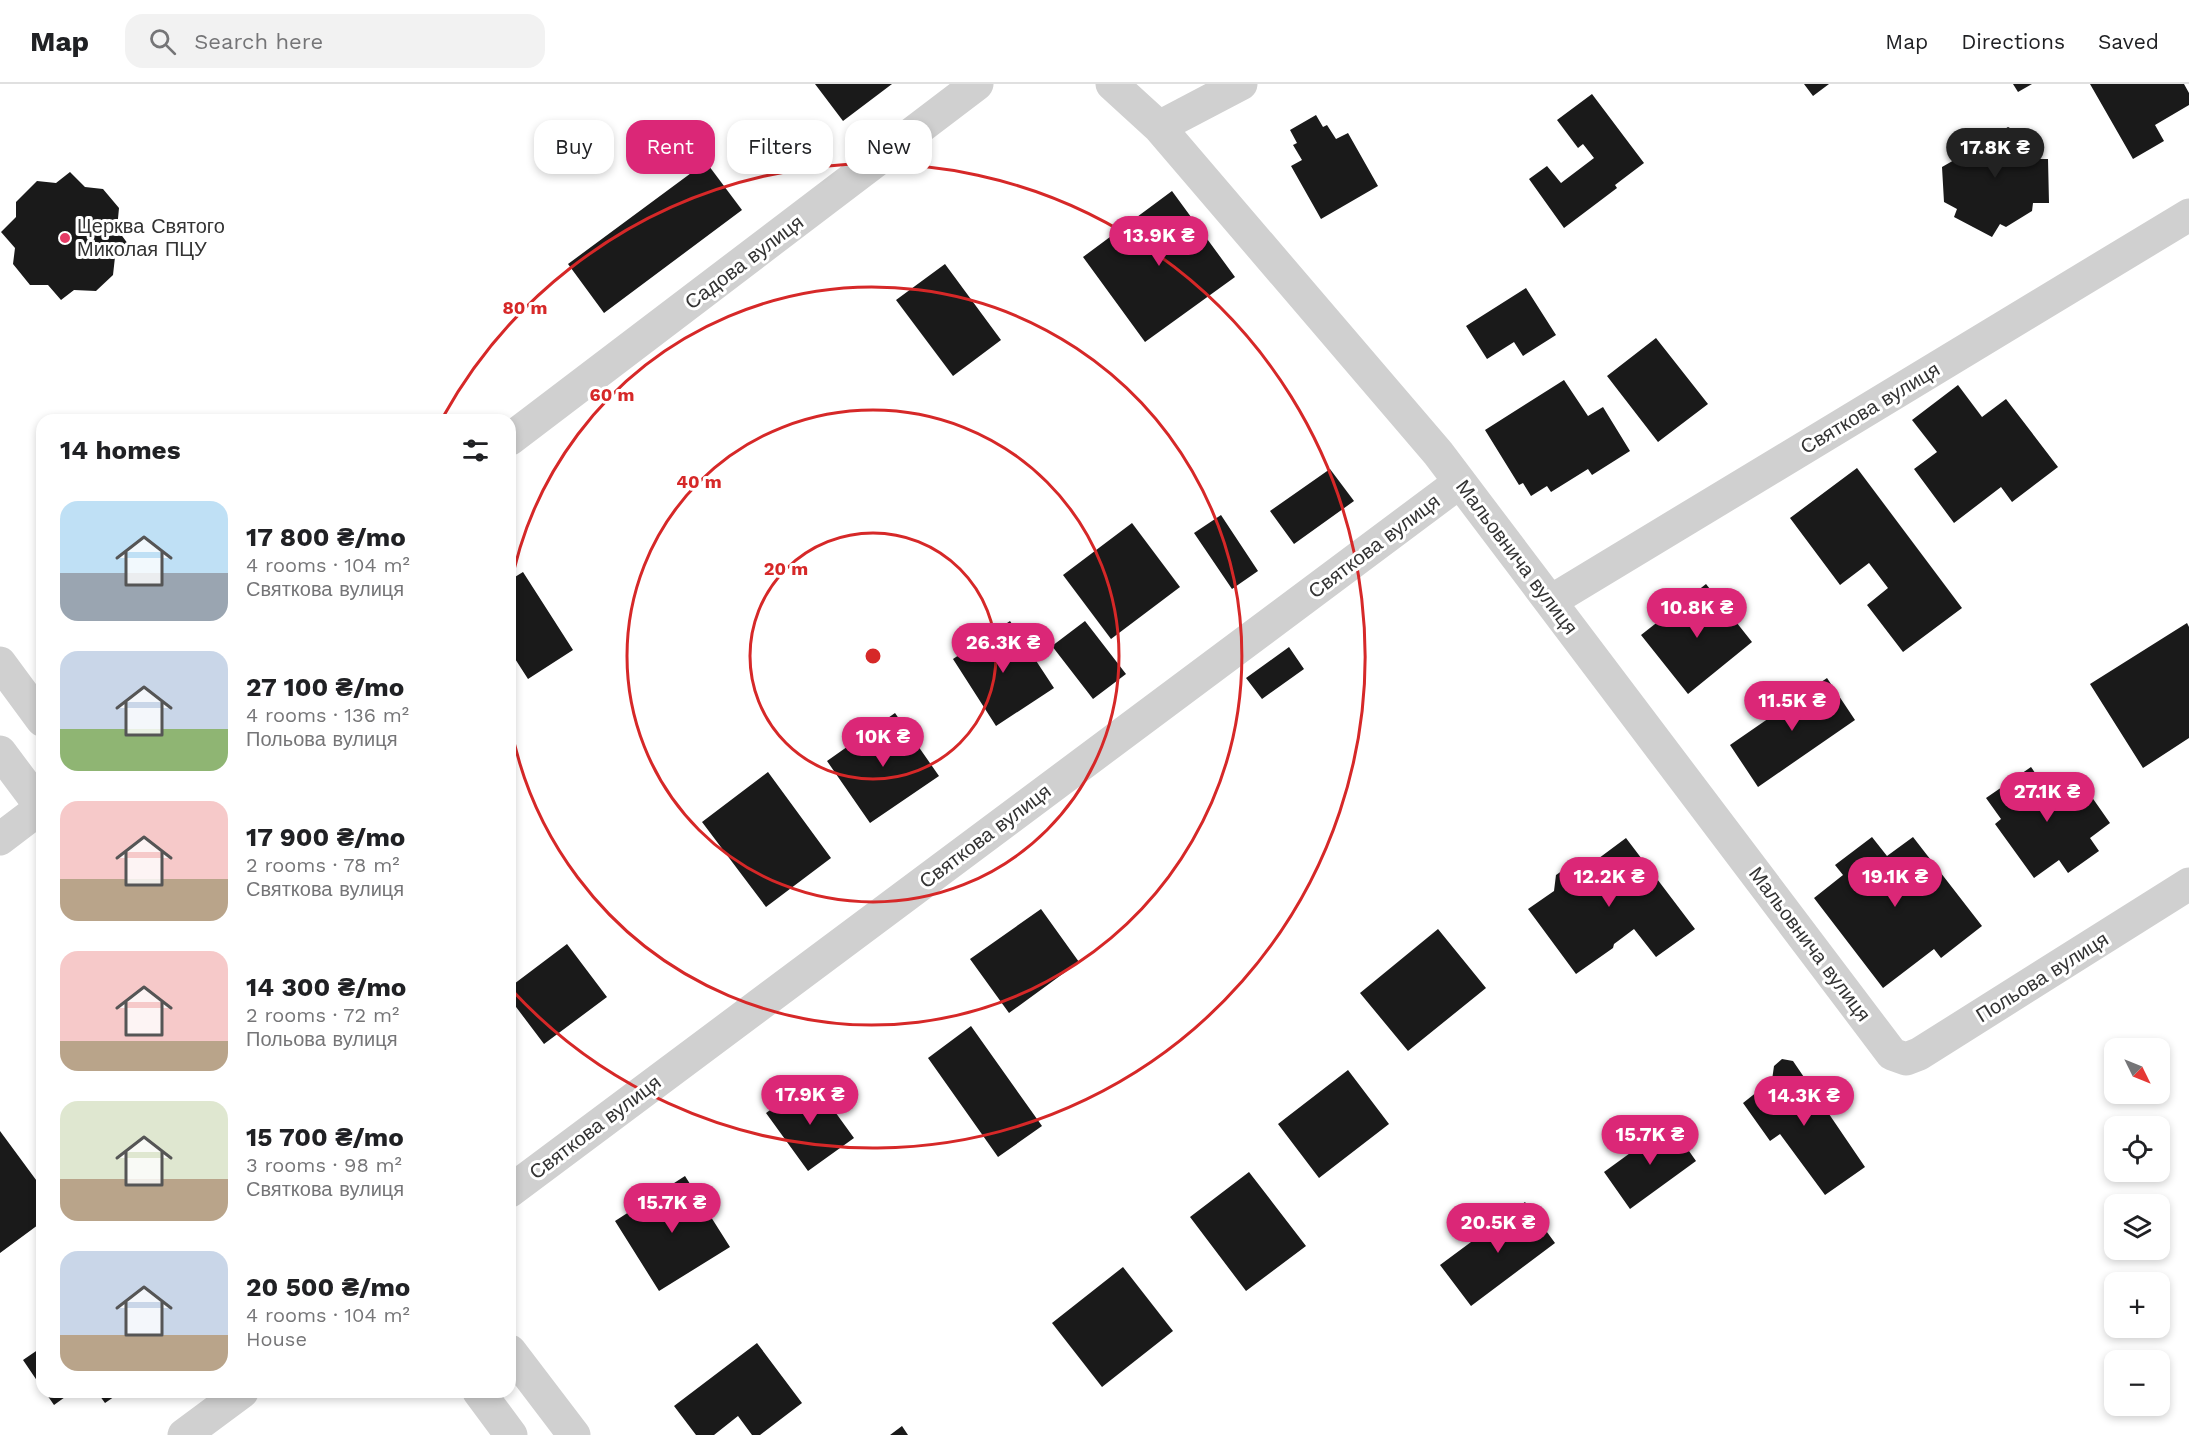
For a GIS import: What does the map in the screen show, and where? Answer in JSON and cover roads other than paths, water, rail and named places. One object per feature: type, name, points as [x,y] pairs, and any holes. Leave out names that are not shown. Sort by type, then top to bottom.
[{"type":"street","name":"Садова вулиця","points":[[516,434],[978,84]]},
{"type":"street","name":"Мальовнича вулиця","points":[[1112,84],[1159,127],[1438,453],[1892,1054]]},
{"type":"street","points":[[1159,127],[1241,84]]},
{"type":"street","name":"Святкова вулиця","points":[[1551,601],[2189,215]]},
{"type":"street","name":"Святкова вулиця","points":[[516,1187],[1460,482]]},
{"type":"street","points":[[0,663],[36,712]]},
{"type":"street","points":[[0,752],[36,799]]},
{"type":"street","points":[[0,839],[36,812]]},
{"type":"street","name":"Польова вулиця","points":[[1892,1054],[1906,1059],[1919,1054],[2189,884]]},
{"type":"street","points":[[516,1359],[573,1435]]},
{"type":"street","points":[[184,1435],[234,1398]]},
{"type":"street","points":[[483,1398],[511,1435]]},
{"type":"place","name":"Церква Святого Миколая ПЦУ","points":[[65,238]]}]
